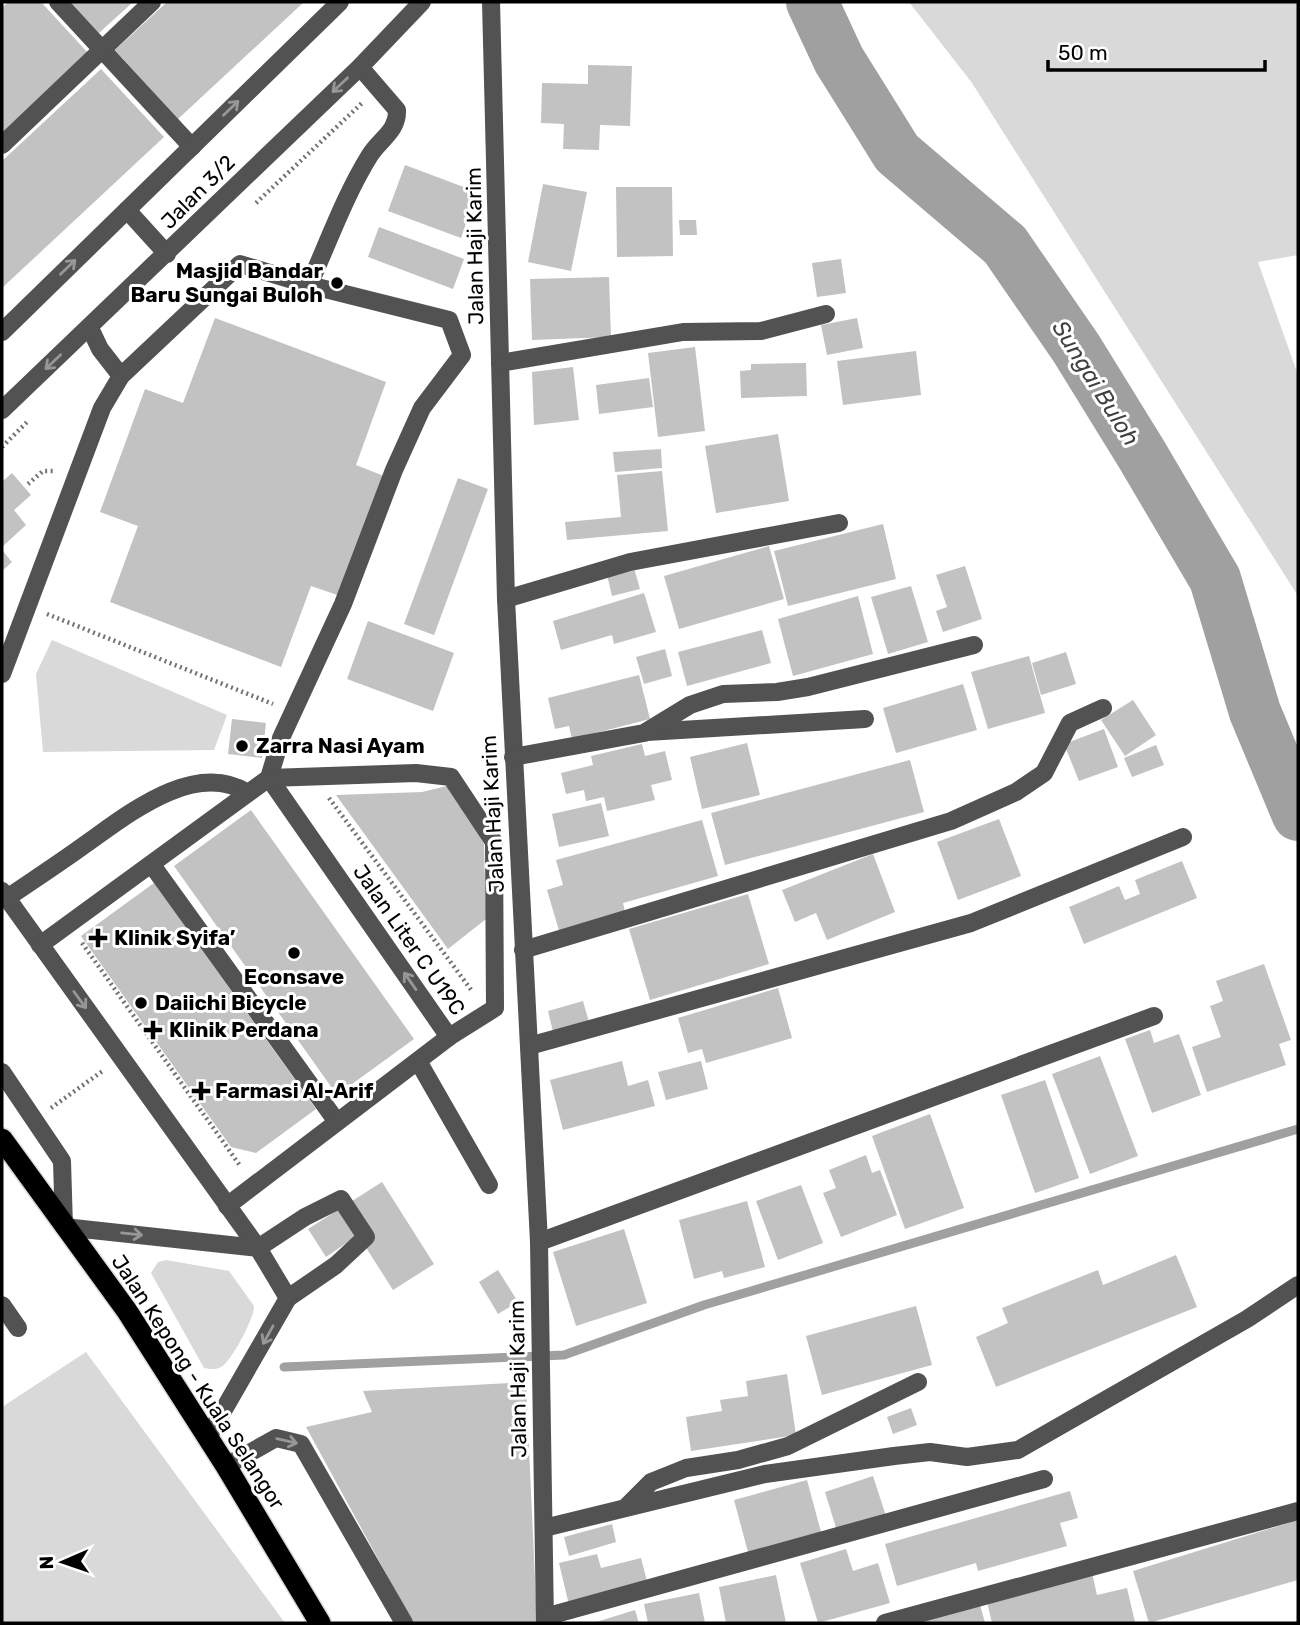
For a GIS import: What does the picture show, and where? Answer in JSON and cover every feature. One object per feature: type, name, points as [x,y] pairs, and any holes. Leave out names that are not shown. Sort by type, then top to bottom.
[{"type":"highway","name":"Jalan Kepong - Kuala Selangor","points":[[2,1139],[127,1311],[226,1466],[320,1623]]},
{"type":"street","points":[[58,2],[192,147]]},
{"type":"street","points":[[2,145],[152,2]]},
{"type":"street","name":"Jalan 3/2","points":[[2,332],[340,2]]},
{"type":"street","name":"Jalan 3/2","points":[[2,410],[360,67],[422,2]]},
{"type":"street","name":"Jalan Haji Karim","points":[[491,2],[506,599],[539,1242],[545,1620]]},
{"type":"street","points":[[309,285],[370,155],[393,129],[397,117],[397,110],[360,67]]},
{"type":"street","points":[[127,210],[167,254]]},
{"type":"street","points":[[2,674],[102,408],[121,376],[240,264],[309,285],[449,320],[462,355],[422,408],[394,470],[343,604],[293,712],[269,778]]},
{"type":"street","points":[[500,363],[683,332],[761,331],[826,314]]},
{"type":"street","points":[[90,328],[100,349],[121,376]]},
{"type":"street","points":[[506,599],[630,562],[839,523]]},
{"type":"street","points":[[644,733],[690,705],[723,694],[776,692],[808,687],[974,645]]},
{"type":"street","points":[[523,950],[951,821],[1016,792],[1044,773],[1070,723],[1103,708]]},
{"type":"street","points":[[513,757],[644,733],[865,719]]},
{"type":"street","points":[[40,945],[269,778],[416,773],[451,777],[494,842],[495,1009],[449,1037]]},
{"type":"street","name":"Jalan Liter C U19C","points":[[227,1206],[449,1037],[269,778]]},
{"type":"street","points":[[248,793],[236,785],[196,784],[169,793],[136,808],[4,894],[258,1248],[288,1298]]},
{"type":"street","points":[[529,1046],[971,923],[1183,837]]},
{"type":"street","points":[[152,865],[337,1122]]},
{"type":"street","points":[[539,1242],[1154,1016]]},
{"type":"street","points":[[418,1061],[489,1185]]},
{"type":"street","points":[[2,1072],[62,1161],[64,1227],[258,1248],[305,1217],[341,1199],[366,1237],[336,1265],[288,1298],[208,1437]]},
{"type":"street","points":[[544,1528],[778,1472],[894,1455],[930,1452],[967,1457],[1018,1450],[1247,1319],[1298,1285]]},
{"type":"street","points":[[2,1305],[18,1328]]},
{"type":"street","points":[[626,1507],[651,1482],[686,1468],[738,1460],[788,1446],[918,1382]]},
{"type":"street","points":[[226,1466],[276,1438],[301,1444],[404,1623]]},
{"type":"street","points":[[545,1620],[1044,1479]]},
{"type":"street","points":[[885,1623],[1298,1511]]},
{"type":"path","points":[[27,606],[293,712]]},
{"type":"path","points":[[313,776],[489,1014]]},
{"type":"path","points":[[68,925],[254,1185]]},
{"type":"path","points":[[34,1120],[122,1058]]},
{"type":"shaded area","points":[[909,2],[1298,2],[1298,255],[1258,262],[1298,375],[1298,596],[972,83]]},
{"type":"shaded area","points":[[52,640],[227,715],[214,750],[43,752],[36,674]]},
{"type":"shaded area","points":[[166,1260],[229,1271],[254,1306],[242,1339],[231,1357],[219,1368],[204,1368],[151,1273],[158,1262]]},
{"type":"shaded area","points":[[86,1352],[285,1623],[2,1623],[2,1407]]},
{"type":"building","points":[[8,2],[41,2],[89,54],[2,135],[2,8]]},
{"type":"building","points":[[70,2],[133,2],[99,33]]},
{"type":"building","points":[[167,2],[304,2],[178,119],[115,50]]},
{"type":"building","points":[[588,65],[632,66],[630,126],[600,125],[599,150],[563,149],[564,124],[541,123],[542,83],[588,84]]},
{"type":"building","points":[[101,69],[164,137],[2,288],[2,161]]},
{"type":"building","points":[[405,165],[477,192],[461,238],[388,211]]},
{"type":"building","points":[[543,184],[587,192],[571,271],[528,262]]},
{"type":"building","points":[[616,187],[672,187],[673,256],[617,257]]},
{"type":"building","points":[[679,220],[696,220],[697,235],[680,235]]},
{"type":"building","points":[[379,227],[464,259],[453,289],[368,257]]},
{"type":"building","points":[[841,259],[846,293],[817,297],[812,263]]},
{"type":"building","points":[[609,277],[611,337],[532,340],[530,279]]},
{"type":"building","points":[[215,318],[386,382],[356,465],[384,476],[340,596],[311,586],[281,667],[110,602],[138,526],[100,512],[145,389],[183,403]]},
{"type":"building","points":[[857,318],[863,348],[827,355],[821,325]]},
{"type":"building","points":[[695,347],[705,431],[658,437],[648,353]]},
{"type":"building","points":[[916,351],[921,395],[843,405],[837,361]]},
{"type":"building","points":[[806,363],[807,396],[741,398],[740,371],[751,370],[751,364]]},
{"type":"building","points":[[573,367],[579,420],[534,425],[532,372]]},
{"type":"building","points":[[649,378],[653,407],[599,414],[596,385]]},
{"type":"building","points":[[778,434],[789,501],[716,513],[705,446]]},
{"type":"building","points":[[661,449],[662,468],[615,472],[613,452]]},
{"type":"building","points":[[662,471],[668,531],[567,540],[565,522],[621,517],[617,475]]},
{"type":"building","points":[[12,473],[31,495],[14,510],[26,525],[2,547],[2,482]]},
{"type":"building","points":[[458,478],[488,489],[434,635],[404,624]]},
{"type":"building","points":[[883,524],[896,579],[788,606],[774,551]]},
{"type":"building","points":[[769,546],[784,599],[679,629],[664,576]]},
{"type":"building","points":[[2,550],[12,562],[2,571]]},
{"type":"building","points":[[965,566],[982,619],[943,632],[936,611],[947,607],[936,575]]},
{"type":"building","points":[[634,568],[640,589],[612,596],[607,575]]},
{"type":"building","points":[[911,586],[928,642],[888,654],[871,597]]},
{"type":"building","points":[[644,593],[656,632],[614,644],[612,635],[561,650],[553,621]]},
{"type":"building","points":[[858,596],[873,654],[793,676],[778,619]]},
{"type":"building","points":[[368,621],[454,653],[433,711],[347,679]]},
{"type":"building","points":[[762,630],[771,663],[687,686],[678,652]]},
{"type":"building","points":[[665,649],[672,676],[644,684],[636,657]]},
{"type":"building","points":[[1066,652],[1076,684],[1041,695],[1032,663]]},
{"type":"building","points":[[1029,656],[1045,713],[988,729],[971,672]]},
{"type":"building","points":[[639,675],[650,719],[572,739],[569,726],[555,729],[548,698]]},
{"type":"building","points":[[963,684],[977,730],[896,753],[883,708]]},
{"type":"building","points":[[1133,700],[1156,735],[1125,756],[1101,720]]},
{"type":"building","points":[[232,719],[266,723],[262,758],[228,754]]},
{"type":"building","points":[[1104,729],[1118,767],[1079,781],[1064,744]]},
{"type":"building","points":[[747,743],[760,795],[702,809],[690,757]]},
{"type":"building","points":[[642,744],[645,756],[665,751],[672,780],[651,785],[655,800],[607,811],[604,797],[586,801],[584,790],[566,794],[561,773],[593,765],[591,756]]},
{"type":"building","points":[[1156,745],[1164,765],[1132,777],[1124,758]]},
{"type":"building","points":[[910,760],[924,812],[725,865],[711,813]]},
{"type":"building","points":[[451,785],[484,844],[486,919],[448,949],[336,795],[422,792]]},
{"type":"building","points":[[601,803],[609,836],[559,847],[552,814]]},
{"type":"building","name":"Econsave","points":[[251,810],[414,1039],[337,1095],[174,866]]},
{"type":"building","points":[[999,819],[1021,876],[958,900],[937,842]]},
{"type":"building","points":[[702,820],[718,876],[623,903],[626,916],[560,934],[547,890],[563,885],[556,860]]},
{"type":"building","points":[[873,854],[895,912],[827,940],[816,913],[795,922],[782,890]]},
{"type":"building","points":[[1182,861],[1197,898],[1084,944],[1069,907],[1119,886],[1125,900],[1140,894],[1135,880]]},
{"type":"building","points":[[154,883],[316,1109],[256,1153],[231,1147],[81,936]]},
{"type":"building","points":[[748,894],[769,964],[650,1000],[629,929]]},
{"type":"building","points":[[1264,964],[1291,1040],[1279,1044],[1286,1065],[1207,1092],[1192,1047],[1221,1037],[1210,1006],[1223,1001],[1216,981]]},
{"type":"building","points":[[778,988],[792,1038],[706,1063],[702,1049],[688,1053],[678,1018]]},
{"type":"building","points":[[583,1001],[589,1022],[553,1032],[548,1011]]},
{"type":"building","points":[[1150,1030],[1154,1043],[1179,1034],[1201,1095],[1152,1113],[1125,1039]]},
{"type":"building","points":[[1100,1056],[1138,1156],[1090,1174],[1052,1074]]},
{"type":"building","points":[[622,1061],[628,1086],[648,1080],[655,1106],[563,1130],[550,1080]]},
{"type":"building","points":[[701,1061],[708,1089],[666,1100],[658,1072]]},
{"type":"building","points":[[1045,1080],[1079,1178],[1035,1193],[1001,1095]]},
{"type":"building","points":[[930,1114],[964,1208],[905,1229],[872,1136]]},
{"type":"building","points":[[866,1155],[872,1173],[880,1170],[897,1215],[841,1237],[823,1193],[836,1188],[829,1170]]},
{"type":"building","points":[[382,1182],[434,1264],[393,1290],[358,1235],[326,1257],[308,1229]]},
{"type":"building","points":[[801,1185],[823,1243],[778,1260],[756,1201]]},
{"type":"building","points":[[747,1201],[765,1267],[724,1278],[722,1271],[694,1279],[679,1220]]},
{"type":"building","points":[[624,1229],[647,1303],[576,1326],[553,1252]]},
{"type":"building","points":[[1176,1255],[1197,1307],[996,1387],[976,1337],[1008,1323],[1002,1308],[1098,1270],[1103,1285]]},
{"type":"building","points":[[498,1270],[518,1302],[498,1314],[479,1282]]},
{"type":"building","points":[[916,1306],[932,1365],[822,1395],[806,1336]]},
{"type":"building","points":[[787,1374],[796,1435],[691,1451],[686,1417],[722,1411],[720,1400],[748,1396],[746,1381]]},
{"type":"building","points":[[526,1382],[537,1623],[413,1623],[306,1427],[372,1412],[363,1391]]},
{"type":"building","points":[[911,1408],[917,1425],[893,1434],[887,1417]]},
{"type":"building","points":[[873,1476],[886,1516],[837,1531],[825,1492]]},
{"type":"building","points":[[807,1480],[821,1532],[748,1552],[734,1500]]},
{"type":"building","points":[[1070,1491],[1078,1518],[1060,1523],[1067,1546],[978,1571],[976,1563],[897,1586],[885,1544]]},
{"type":"building","points":[[1298,1520],[1298,1580],[1149,1623],[1133,1571]]},
{"type":"building","points":[[612,1524],[616,1542],[569,1556],[564,1537]]},
{"type":"building","points":[[846,1549],[853,1571],[878,1563],[890,1603],[818,1623],[800,1563]]},
{"type":"building","points":[[597,1554],[601,1568],[641,1558],[648,1585],[569,1605],[559,1563]]},
{"type":"building","points":[[1092,1573],[1097,1595],[1127,1588],[1135,1622],[992,1623],[986,1598]]},
{"type":"building","points":[[776,1575],[786,1623],[726,1623],[719,1587]]},
{"type":"building","points":[[699,1593],[705,1623],[648,1623],[644,1604]]},
{"type":"building","points":[[979,1601],[985,1623],[900,1623]]},
{"type":"building","points":[[635,1610],[639,1623],[593,1623]]},
{"type":"waterway","name":"Sungai Buloh","points":[[812,2],[839,60],[897,153],[1005,245],[1076,348],[1142,455],[1215,579],[1255,712],[1298,815]]},
{"type":"waterway","points":[[284,1367],[564,1355],[704,1305],[1298,1129]]},
{"type":"place","name":"Masjid Bandar Baru Sungai Buloh","points":[[337,283]]},
{"type":"place","name":"Zarra Nasi Ayam","points":[[242,746]]},
{"type":"place","name":"Klinik Syifa’","points":[[98,938]]},
{"type":"place","name":"Econsave","points":[[294,953]]},
{"type":"place","name":"Daiichi Bicycle","points":[[141,1003]]},
{"type":"place","name":"Klinik Perdana","points":[[153,1030]]},
{"type":"place","name":"Farmasi Al-Arif","points":[[201,1091]]}]
